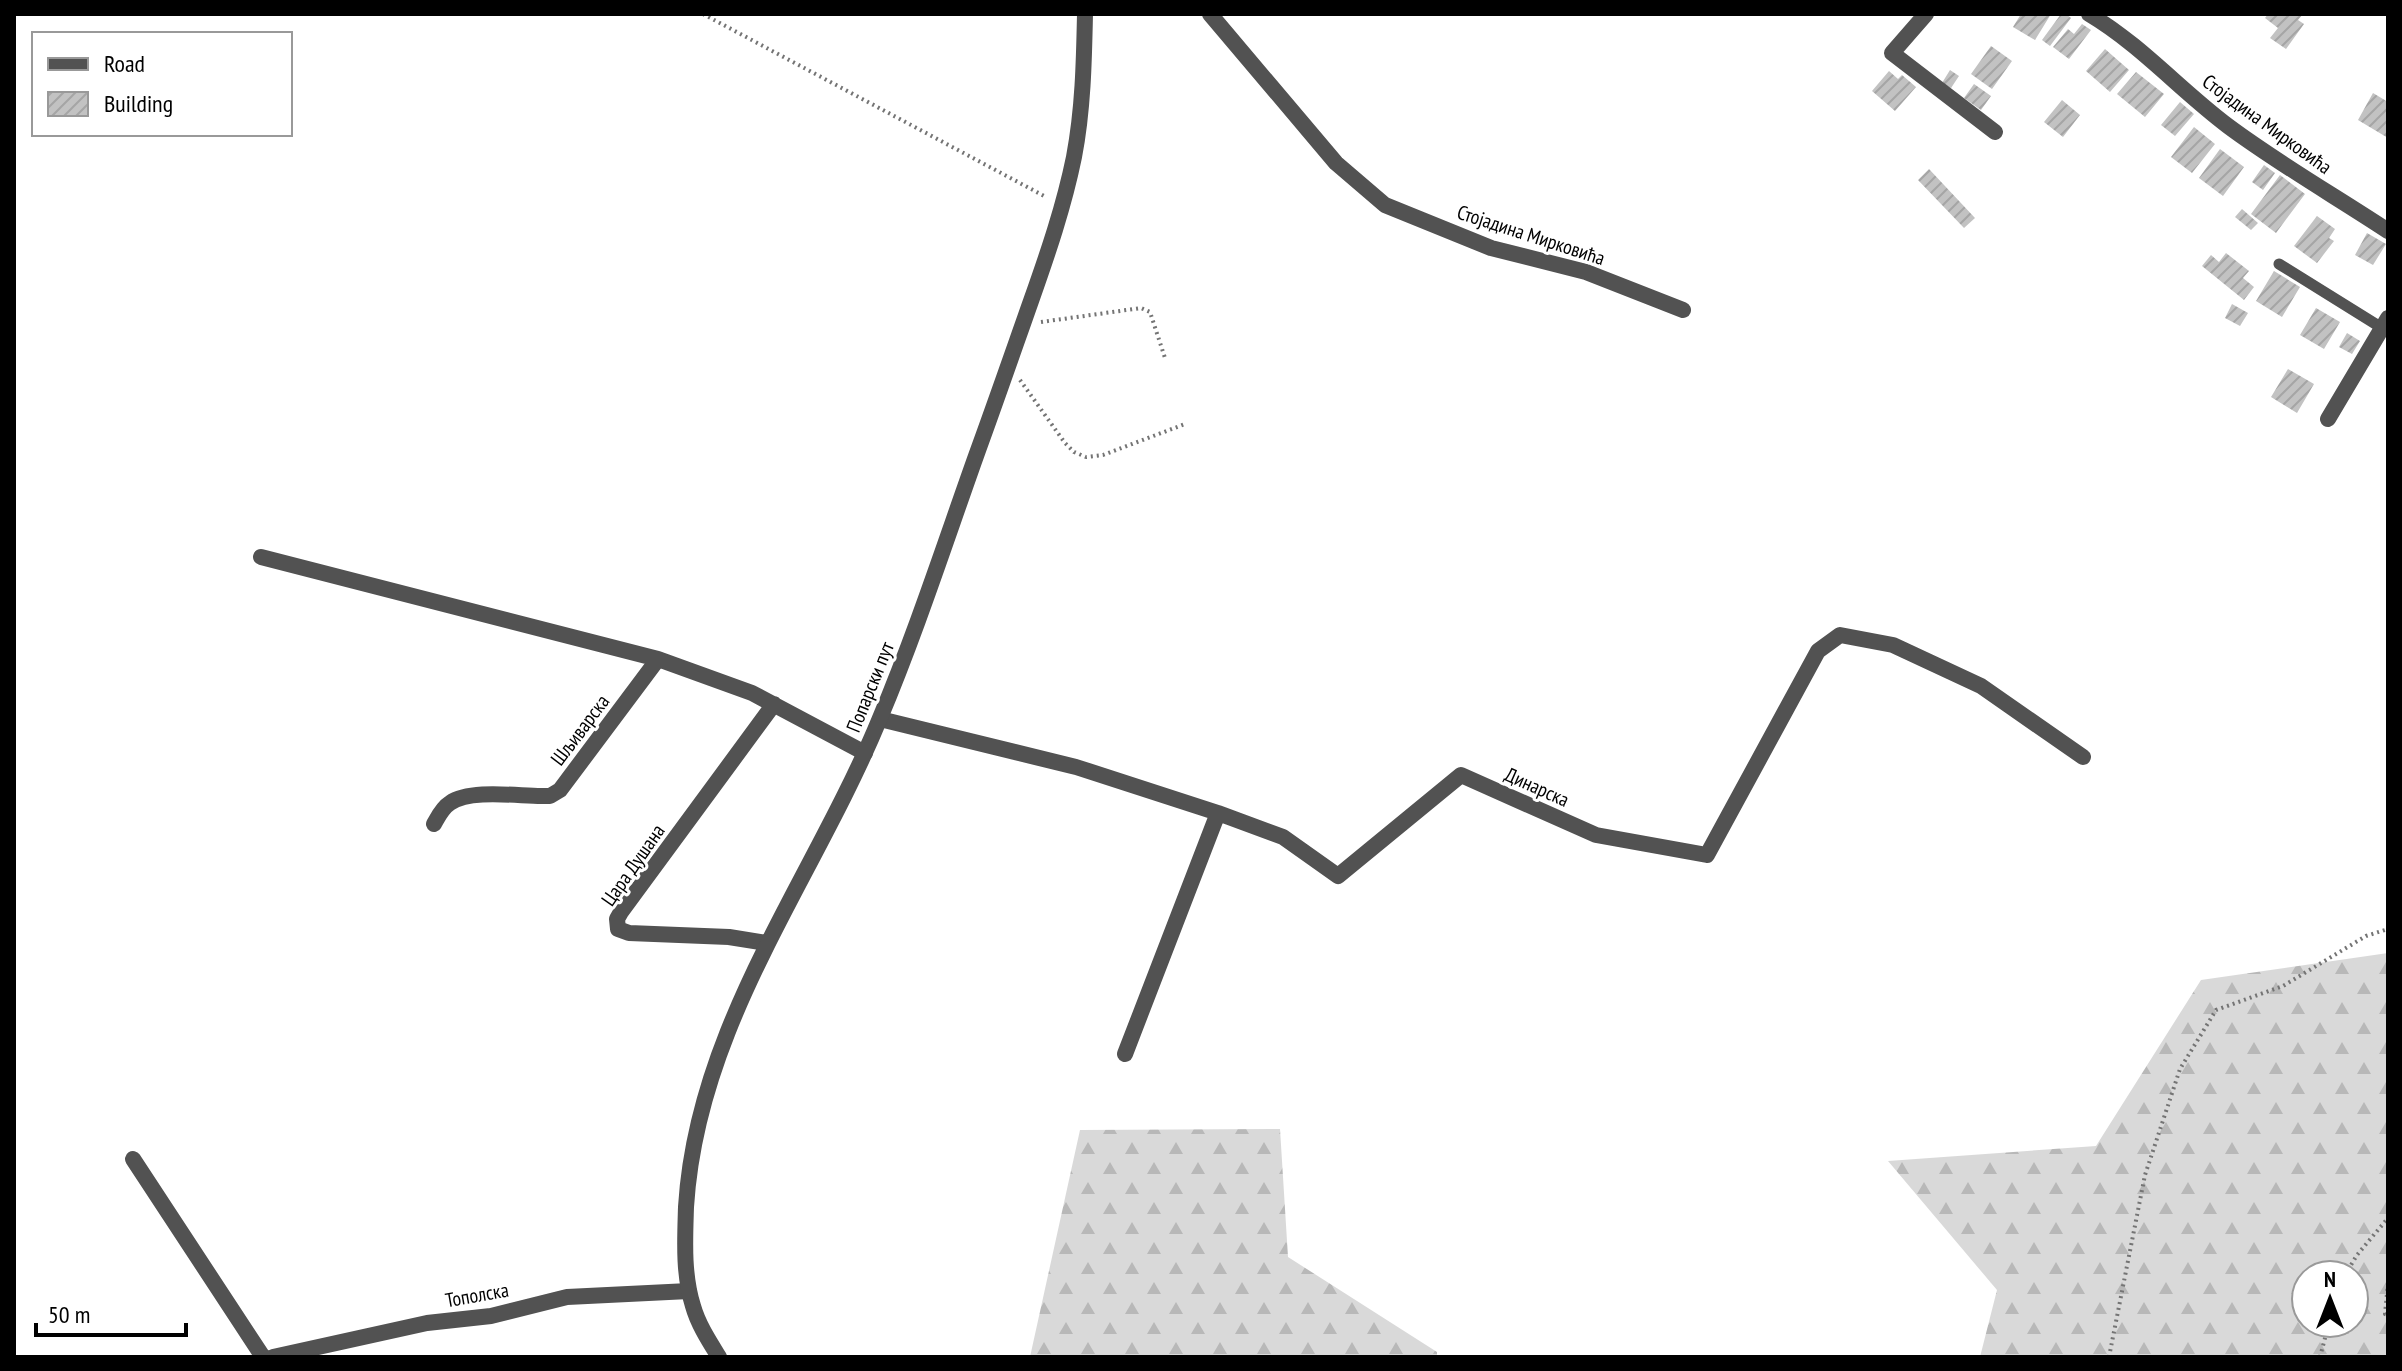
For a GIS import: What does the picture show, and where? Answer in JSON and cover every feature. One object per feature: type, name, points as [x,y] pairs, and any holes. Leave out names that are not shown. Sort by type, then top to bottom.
[{"type":"street","name":"Попарски пут","points":[[719,1357],[697,1318],[689,1291],[685,1259],[687,1196],[699,1118],[733,1015],[767,943],[829,828],[880,719],[1023,325],[1062,206],[1080,123],[1085,14]]},
{"type":"street","name":"Стојадина Мирковића","points":[[1210,14],[1336,163],[1385,205],[1491,248],[1586,272],[1683,310]]},
{"type":"street","points":[[1926,14],[1892,53],[1995,132]]},
{"type":"street","name":"Стојадина Мирковића","points":[[2089,14],[2150,57],[2228,126],[2388,231]]},
{"type":"street","points":[[2328,419],[2385,323]]},
{"type":"street","points":[[261,557],[658,659],[752,693],[865,753]]},
{"type":"street","name":"Динарска","points":[[880,719],[1076,767],[1218,813],[1283,837],[1338,876],[1461,775],[1596,835],[1707,855],[1818,651],[1840,635],[1893,645],[1981,686],[2083,757]]},
{"type":"street","name":"Шљиварска","points":[[434,824],[450,802],[467,796],[550,796],[560,790],[658,659]]},
{"type":"street","name":"Цара Душана","points":[[767,943],[729,937],[629,933],[618,929],[617,924],[621,912],[774,704]]},
{"type":"street","points":[[1125,1054],[1218,813]]},
{"type":"street","points":[[133,1159],[263,1357]]},
{"type":"street","name":"Тополска","points":[[273,1357],[427,1323],[491,1316],[567,1297],[689,1291]]},
{"type":"lane","points":[[2279,264],[2385,323]]},
{"type":"path","points":[[703,14],[1062,206]]},
{"type":"path","points":[[1023,325],[1141,308],[1150,312],[1165,358]]},
{"type":"path","points":[[1009,365],[1065,443],[1074,452],[1086,457],[1103,455],[1185,424]]},
{"type":"path","points":[[2109,1357],[2145,1175],[2180,1069],[2216,1010],[2283,986],[2366,936],[2388,929]]},
{"type":"path","points":[[2355,1259],[2388,1218]]},
{"type":"path","points":[[2388,1283],[2385,1314],[2388,1315]]},
{"type":"green space","points":[[2388,953],[2388,1357],[1980,1357],[1997,1290],[1888,1161],[2096,1146],[2201,980]]},
{"type":"green space","points":[[1280,1129],[1288,1257],[1437,1352],[1437,1357],[1030,1357],[1080,1130]]},
{"type":"building","points":[[2021,14],[2051,14],[2035,40],[2013,27]]},
{"type":"building","points":[[2061,14],[2071,18],[2050,46],[2042,40]]},
{"type":"building","points":[[2268,14],[2303,14],[2298,20],[2304,24],[2286,49],[2270,38],[2278,28],[2265,18]]},
{"type":"building","points":[[2082,24],[2091,30],[2069,59],[2053,47],[2068,29],[2074,34]]},
{"type":"building","points":[[1991,46],[2012,61],[1992,89],[1971,74]]},
{"type":"building","points":[[2105,49],[2129,70],[2110,92],[2086,71]]},
{"type":"building","points":[[1950,70],[1959,76],[1951,88],[1942,83]]},
{"type":"building","points":[[1889,71],[1898,79],[1902,75],[1916,87],[1895,111],[1872,91]]},
{"type":"building","points":[[2136,72],[2164,94],[2145,117],[2117,94]]},
{"type":"building","points":[[1974,84],[1991,96],[1981,110],[1964,98]]},
{"type":"building","points":[[2373,93],[2388,102],[2388,138],[2358,120]]},
{"type":"building","points":[[2062,100],[2080,115],[2063,137],[2044,122]]},
{"type":"building","points":[[2180,102],[2194,114],[2175,136],[2161,125]]},
{"type":"building","points":[[2194,127],[2215,144],[2192,173],[2171,157]]},
{"type":"building","points":[[2220,149],[2244,167],[2223,196],[2199,178]]},
{"type":"building","points":[[2264,165],[2275,173],[2263,190],[2252,182]]},
{"type":"building","points":[[1929,169],[1975,218],[1964,228],[1918,180]]},
{"type":"building","points":[[2280,175],[2305,194],[2276,233],[2251,214]]},
{"type":"building","points":[[2242,209],[2258,223],[2251,230],[2235,217]]},
{"type":"building","points":[[2317,216],[2335,229],[2329,238],[2334,241],[2317,263],[2294,246]]},
{"type":"building","points":[[2367,233],[2386,244],[2373,265],[2355,255]]},
{"type":"building","points":[[2226,253],[2249,271],[2243,278],[2254,287],[2244,300],[2202,266],[2211,255],[2219,262]]},
{"type":"building","points":[[2274,271],[2300,287],[2282,317],[2256,301]]},
{"type":"building","points":[[2232,304],[2248,313],[2240,326],[2225,318]]},
{"type":"building","points":[[2316,308],[2340,322],[2324,349],[2300,335]]},
{"type":"building","points":[[2347,333],[2360,341],[2352,354],[2339,347]]},
{"type":"building","points":[[2288,369],[2314,384],[2297,413],[2271,397]]}]
